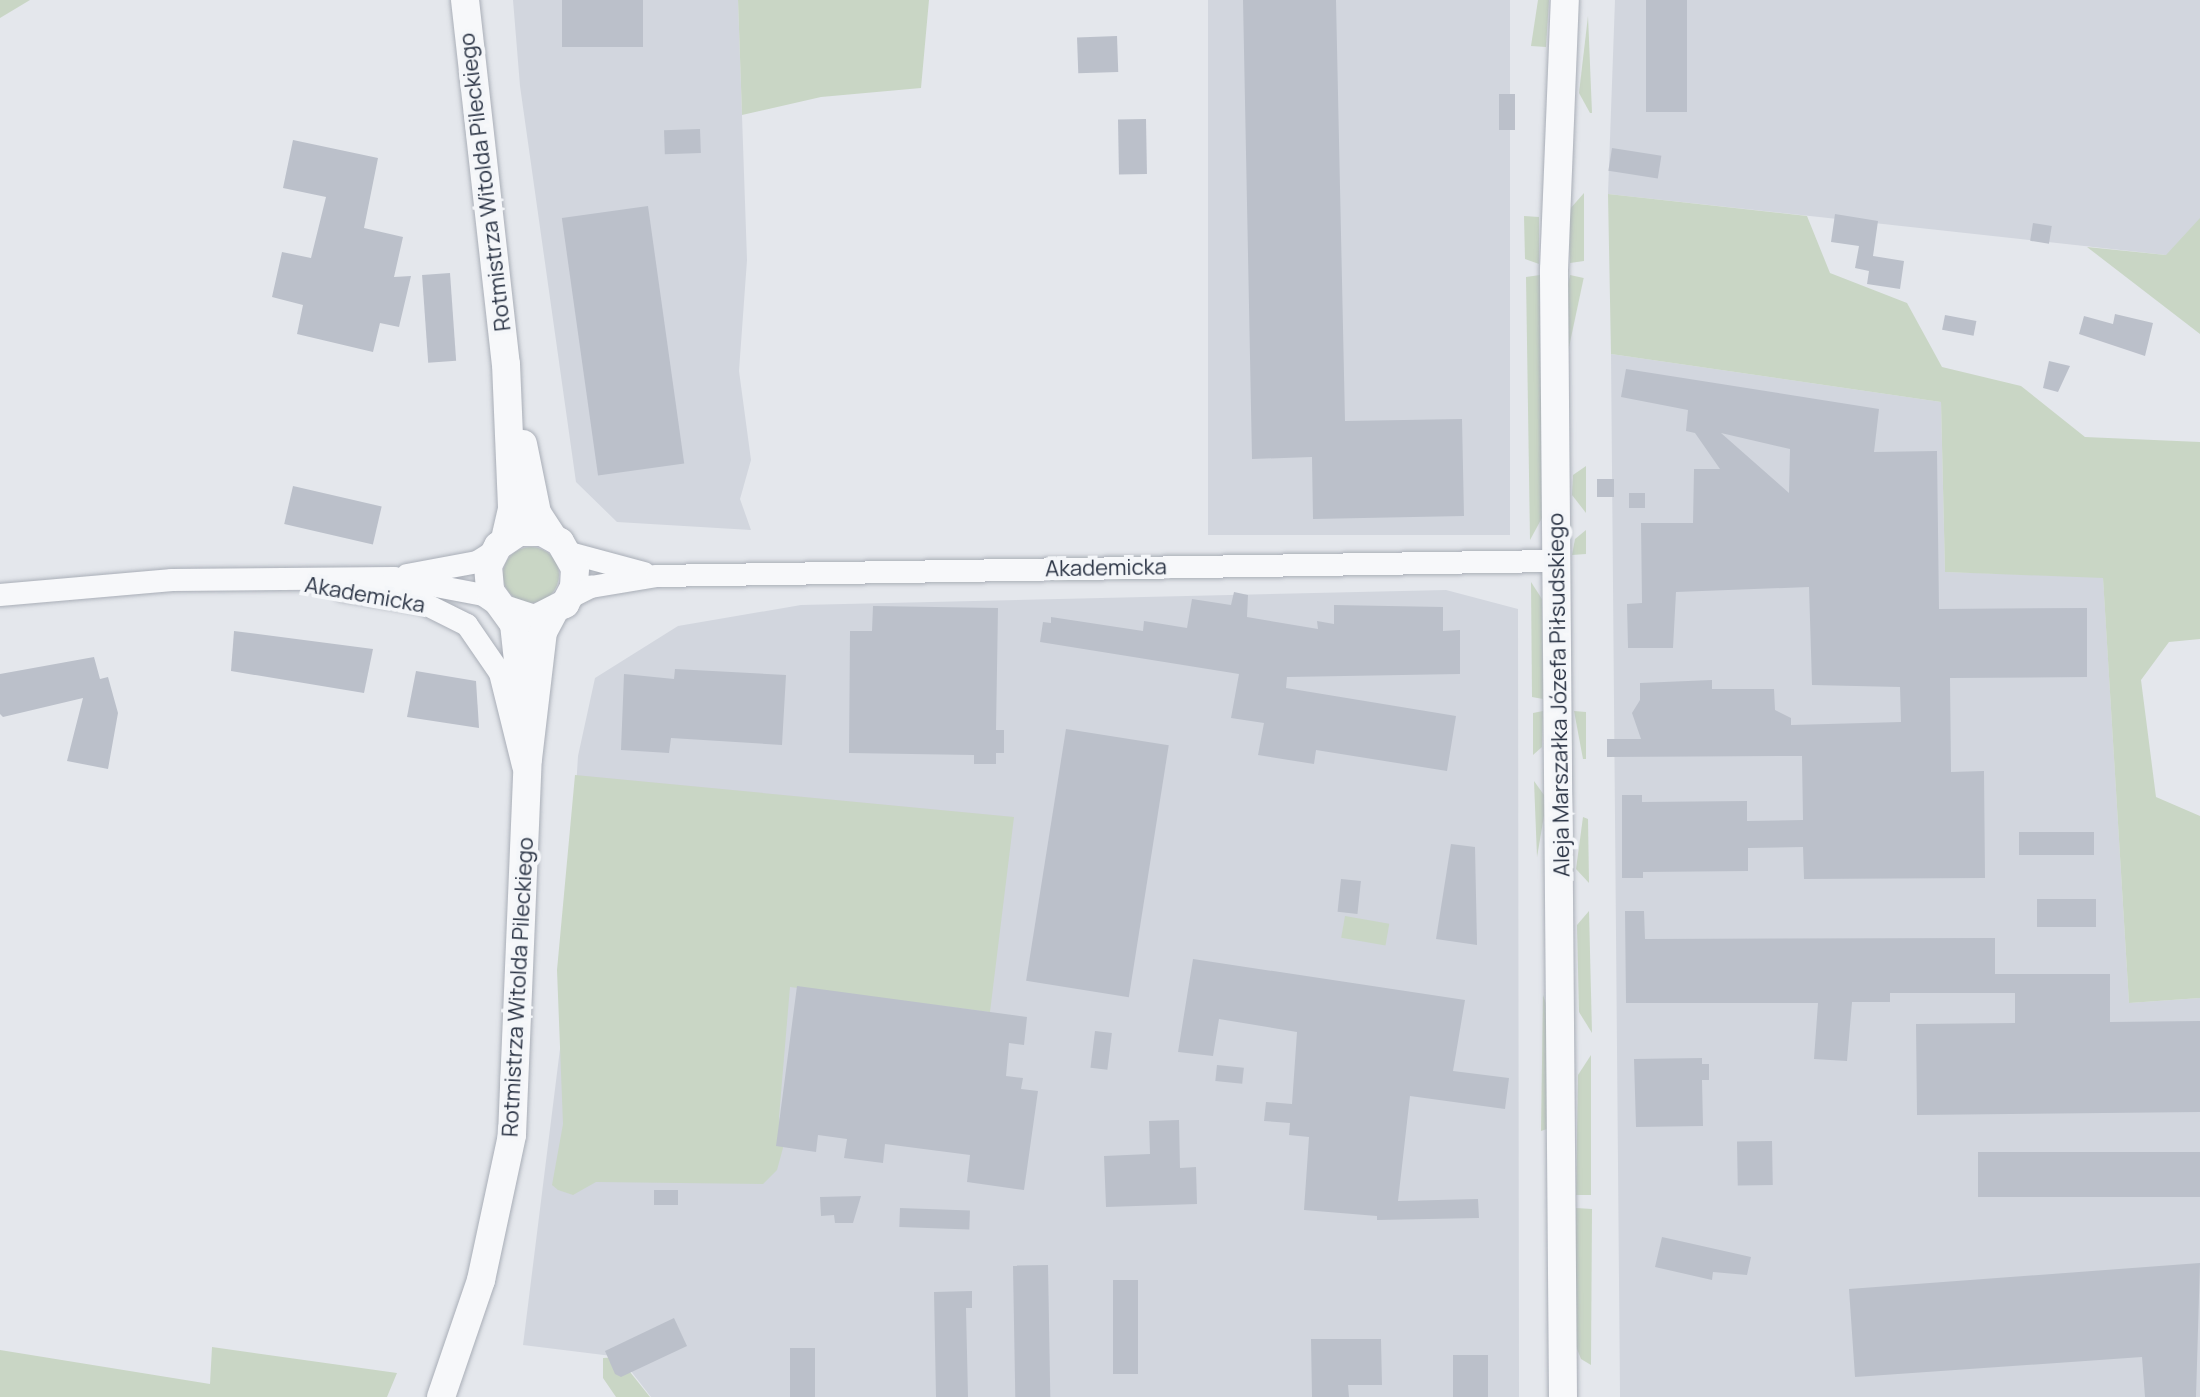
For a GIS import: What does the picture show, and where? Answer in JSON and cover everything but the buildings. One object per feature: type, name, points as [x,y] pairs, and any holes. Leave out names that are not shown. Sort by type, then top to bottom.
[{"type":"street","name":"Rotmistrza Witolda Pileckiego","points":[[465,0],[506,364],[512,509],[499,546]]},
{"type":"street","name":"Aleja Marszałka Józefa Piłsudskiego","points":[[1564,1395],[1556,561],[1556,166],[1565,0]]},
{"type":"street","name":"Rotmistrza Witolda Pileckiego","points":[[506,364],[537,513],[561,544]]},
{"type":"street","points":[[526,531],[561,544],[575,577],[561,606],[527,619],[502,608],[488,583],[499,546],[526,531]]},
{"type":"street","name":"Akademicka","points":[[561,544],[588,562],[657,576]]},
{"type":"street","name":"Akademicka","points":[[0,595],[172,580],[394,578],[477,562],[499,546]]},
{"type":"street","name":"Akademicka","points":[[561,606],[591,587],[657,576],[1556,561]]},
{"type":"street","name":"Akademicka","points":[[394,578],[476,593],[502,608]]},
{"type":"street","name":"Akademicka","points":[[275,580],[400,597],[447,612],[467,625],[500,673],[528,772]]},
{"type":"street","name":"Rotmistrza Witolda Pileckiego","points":[[441,1397],[481,1280],[512,1135],[528,772],[543,632],[561,606]]},
{"type":"street","name":"Rotmistrza Witolda Pileckiego","points":[[502,608],[515,631],[528,772]]},
{"type":"shaded area","points":[[513,0],[738,0],[747,260],[739,371],[751,460],[740,499],[751,530],[617,522],[576,482],[520,86]]},
{"type":"shaded area","points":[[1208,0],[1510,0],[1510,535],[1208,535]]},
{"type":"shaded area","points":[[1615,0],[2200,0],[2200,255],[2166,255],[1608,194]]},
{"type":"shaded area","points":[[1611,354],[1941,402],[1945,572],[2103,577],[2129,1003],[2200,998],[2200,1397],[1620,1397]]},
{"type":"shaded area","points":[[1446,590],[1518,609],[1519,1397],[651,1397],[620,1357],[523,1345],[560,1049],[578,756],[595,678],[678,626],[801,605]]},
{"type":"green space","points":[[0,0],[30,0],[0,18]]},
{"type":"green space","points":[[738,0],[929,0],[921,88],[821,97],[742,115]]},
{"type":"green space","points":[[1538,0],[1549,0],[1546,47],[1531,46]]},
{"type":"green space","points":[[1588,16],[1592,113],[1579,93]]},
{"type":"green space","points":[[1584,193],[1584,261],[1570,263],[1569,210]]},
{"type":"green space","points":[[1608,194],[1807,216],[1830,273],[1907,303],[1942,367],[2021,386],[2085,437],[2200,442],[2200,639],[2169,642],[2141,680],[2156,797],[2200,816],[2200,998],[2129,1003],[2103,578],[1945,572],[1941,402],[1611,354]]},
{"type":"green space","points":[[1524,216],[1539,217],[1539,264],[1525,259]]},
{"type":"green space","points":[[2200,218],[2200,334],[2087,247],[2166,255]]},
{"type":"green space","points":[[1540,275],[1542,518],[1530,540],[1526,277]]},
{"type":"green space","points":[[1570,275],[1584,278],[1552,428],[1538,425]]},
{"type":"green space","points":[[1586,466],[1586,513],[1572,495],[1573,475]]},
{"type":"green space","points":[[1586,530],[1586,554],[1572,555],[1575,539]]},
{"type":"green space","points":[[531,547],[551,555],[559,575],[551,595],[531,603],[511,595],[503,575],[511,555]]},
{"type":"green space","points":[[1531,582],[1542,599],[1543,699],[1532,697]]},
{"type":"green space","points":[[1543,711],[1542,747],[1533,755],[1533,713]]},
{"type":"green space","points":[[1574,711],[1586,712],[1586,759],[1583,759]]},
{"type":"green space","points":[[575,775],[1014,817],[990,1012],[790,987],[779,1117],[783,1148],[777,1170],[763,1184],[596,1182],[573,1195],[558,1190],[552,1185],[563,1124],[557,970]]},
{"type":"green space","points":[[1534,781],[1544,795],[1545,810],[1537,857]]},
{"type":"green space","points":[[1583,817],[1588,819],[1589,883],[1576,869]]},
{"type":"green space","points":[[1589,911],[1592,1033],[1579,1012],[1577,925]]},
{"type":"green space","points":[[1345,916],[1389,924],[1385,945],[1341,938]]},
{"type":"green space","points":[[1543,995],[1548,1009],[1547,1129],[1541,1131]]},
{"type":"green space","points":[[1591,1055],[1591,1195],[1576,1195],[1578,1075]]},
{"type":"green space","points":[[1576,1208],[1592,1209],[1591,1365],[1581,1359],[1575,1344]]},
{"type":"green space","points":[[212,1347],[397,1373],[387,1397],[0,1397],[0,1350],[210,1384]]},
{"type":"green space","points":[[620,1357],[650,1397],[616,1397],[603,1378],[603,1358]]}]
